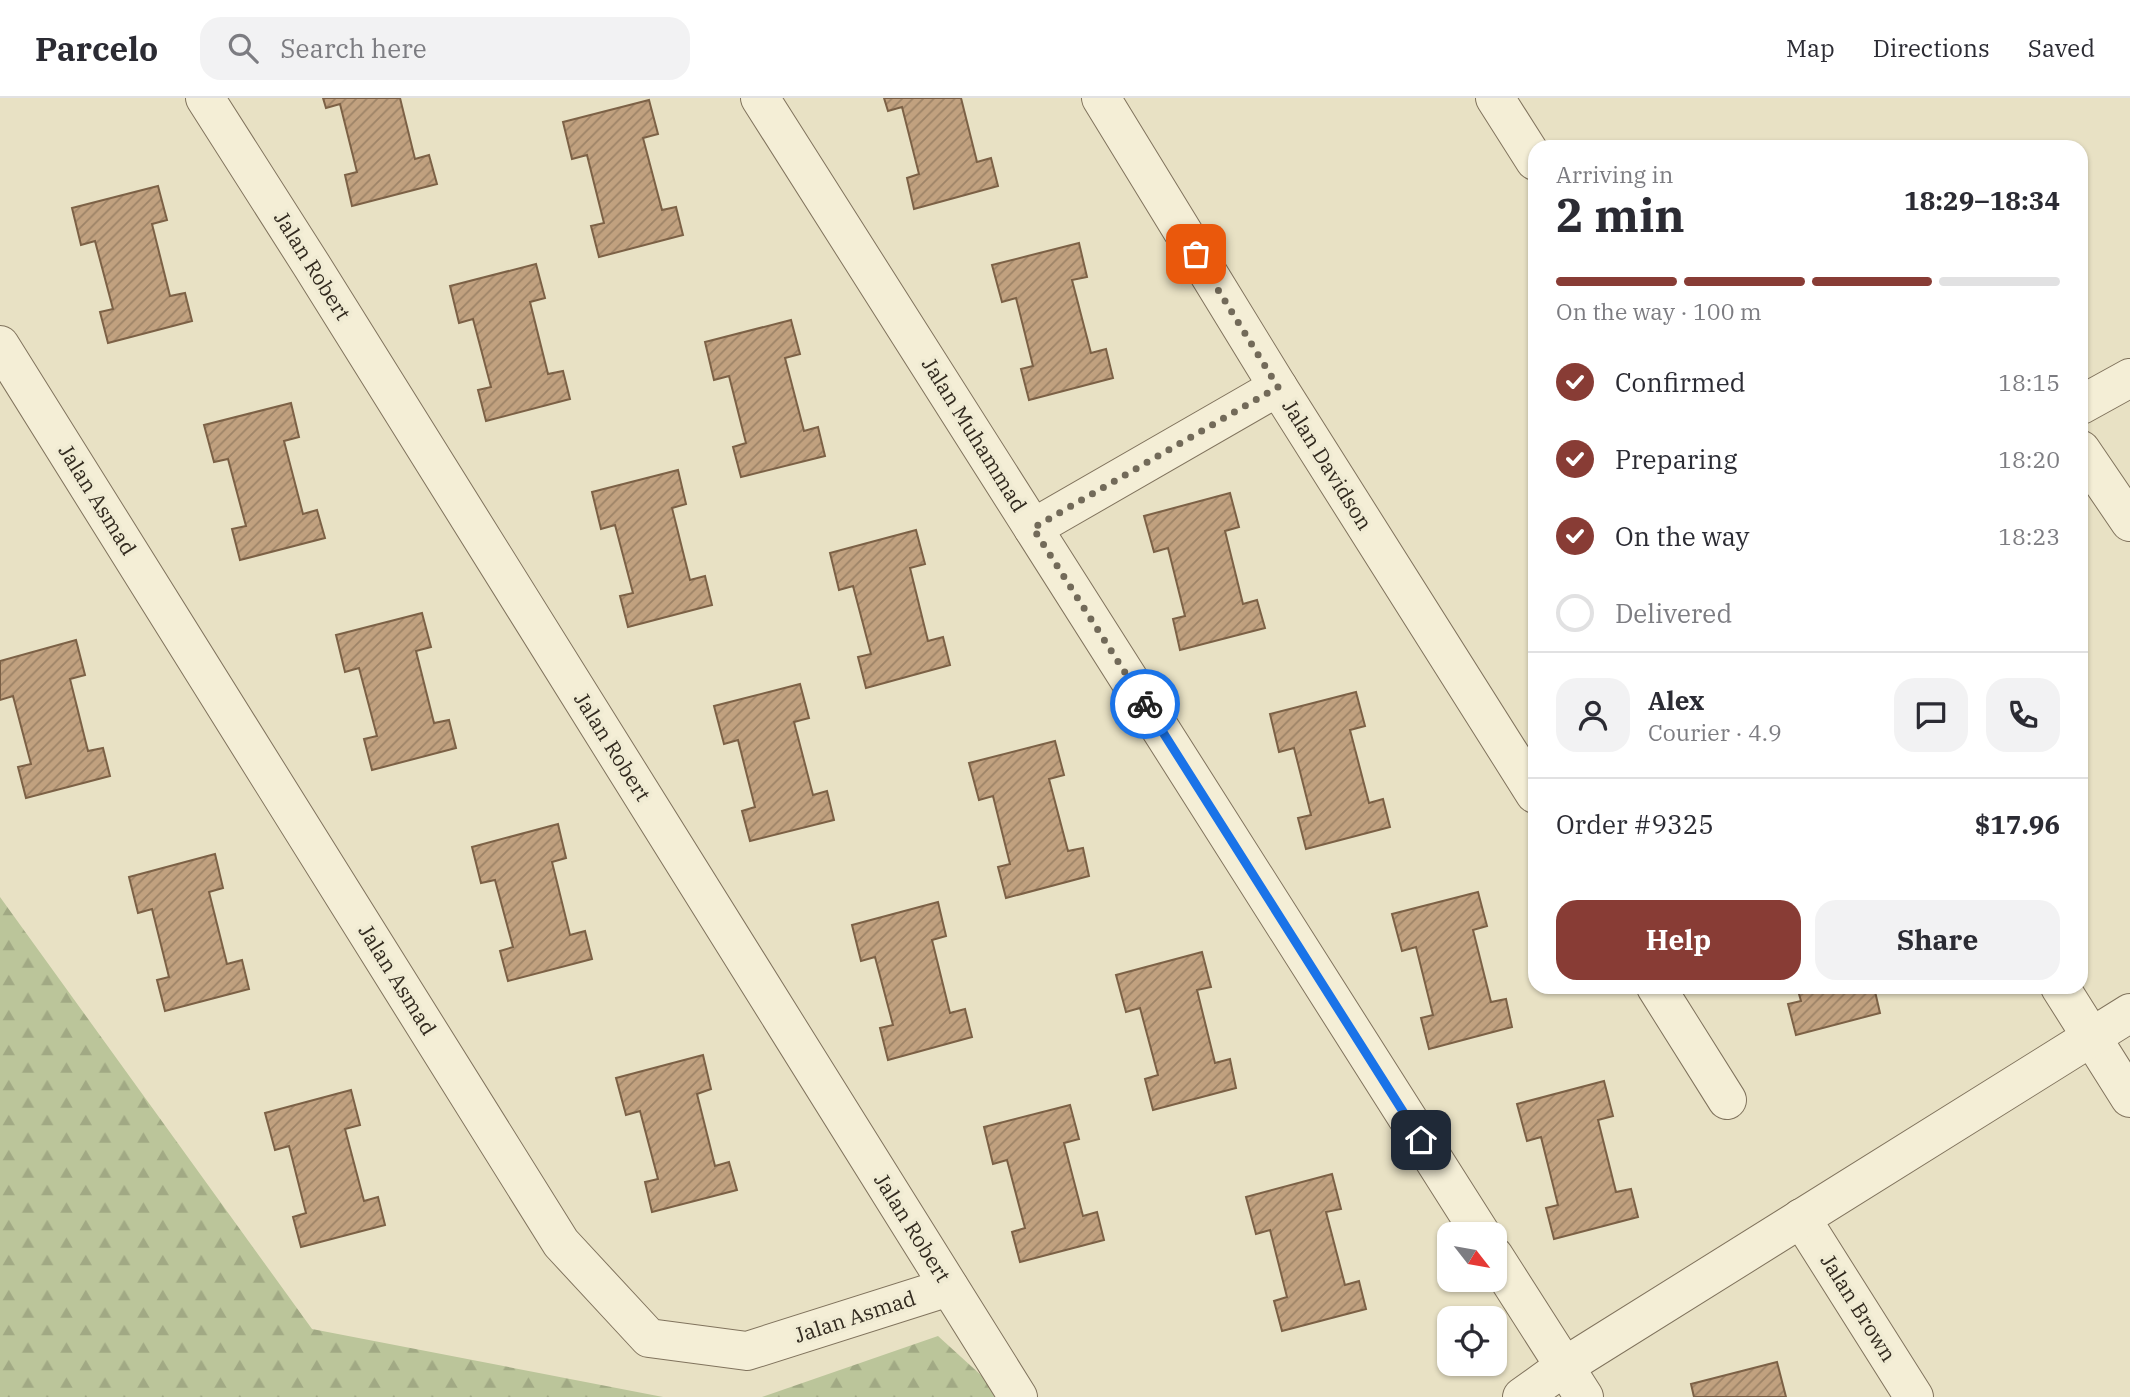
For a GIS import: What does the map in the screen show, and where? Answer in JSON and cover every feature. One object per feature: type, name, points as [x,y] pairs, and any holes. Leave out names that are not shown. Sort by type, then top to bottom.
[{"type":"street","name":"Jalan Robert","points":[[205,98],[1018,1397]]},
{"type":"street","name":"Jalan Muhammad","points":[[760,98],[1472,1222]]},
{"type":"street","name":"Jalan Davidson","points":[[1101,98],[1278,387],[1528,783]]},
{"type":"street","points":[[1495,98],[1528,150]]},
{"type":"street","name":"Jalan Asmad","points":[[0,345],[561,1243],[649,1338],[747,1351],[949,1287]]},
{"type":"street","points":[[2088,401],[2130,378]]},
{"type":"street","points":[[1033,528],[1278,387]]},
{"type":"street","points":[[2088,460],[2130,522]]},
{"type":"street","points":[[1660,994],[1727,1100]]},
{"type":"street","points":[[2064,994],[2130,1098]]},
{"type":"street","points":[[1522,1397],[1574,1382],[1801,1218],[2130,1013]]},
{"type":"street","name":"Jalan Brown","points":[[1801,1218],[1914,1397]]},
{"type":"street","points":[[1507,1276],[1574,1382]]},
{"type":"green space","points":[[0,897],[312,1329],[663,1397],[0,1397]]},
{"type":"green space","points":[[938,1336],[1005,1397],[762,1397]]},
{"type":"building","points":[[323,98],[400,98],[415,159],[429,155],[437,184],[352,206],[345,175],[357,172],[340,104],[326,108]]},
{"type":"building","points":[[884,98],[961,98],[977,162],[991,158],[998,186],[914,209],[907,178],[919,174],[902,107],[888,111]]},
{"type":"building","points":[[649,100],[658,134],[643,138],[662,210],[676,207],[683,235],[599,257],[591,226],[604,223],[587,155],[572,159],[563,122]]},
{"type":"building","points":[[158,186],[167,220],[152,224],[170,296],[185,293],[192,321],[108,343],[100,312],[113,309],[95,241],[81,245],[72,208]]},
{"type":"building","points":[[1079,243],[1087,277],[1072,280],[1091,353],[1106,349],[1113,378],[1029,400],[1021,369],[1033,366],[1016,298],[1002,302],[992,265]]},
{"type":"building","points":[[536,264],[545,298],[530,302],[548,374],[563,371],[570,399],[486,421],[478,390],[491,387],[473,319],[459,323],[450,286]]},
{"type":"building","points":[[791,320],[800,354],[785,358],[804,431],[818,427],[825,456],[741,477],[733,447],[746,443],[729,376],[714,380],[705,342]]},
{"type":"building","points":[[291,403],[299,437],[284,441],[303,514],[317,510],[325,538],[240,560],[232,529],[246,526],[228,459],[214,462],[204,425]]},
{"type":"building","points":[[678,470],[686,504],[672,508],[690,580],[705,576],[712,605],[628,627],[620,596],[633,593],[615,525],[601,529],[592,492]]},
{"type":"building","points":[[1230,493],[1239,527],[1225,531],[1243,604],[1257,600],[1265,628],[1180,650],[1173,619],[1185,616],[1168,548],[1154,552],[1144,516]]},
{"type":"building","points":[[916,530],[925,564],[910,568],[928,641],[943,637],[950,665],[866,688],[858,657],[871,654],[853,586],[839,590],[830,553]]},
{"type":"building","points":[[422,613],[431,647],[416,651],[434,723],[449,720],[456,748],[372,770],[364,739],[377,736],[359,668],[345,672],[336,635]]},
{"type":"building","points":[[76,640],[85,675],[70,679],[88,751],[103,748],[110,776],[26,798],[18,767],[31,764],[13,696],[0,700],[0,661]]},
{"type":"building","points":[[800,684],[809,718],[794,722],[813,795],[827,791],[834,820],[750,841],[742,811],[755,807],[738,740],[724,744],[714,706]]},
{"type":"building","points":[[1356,692],[1365,726],[1350,730],[1369,803],[1383,799],[1390,827],[1306,849],[1298,818],[1311,815],[1294,748],[1279,752],[1270,714]]},
{"type":"building","points":[[1055,741],[1064,775],[1049,779],[1068,851],[1083,848],[1089,876],[1006,898],[998,867],[1010,864],[993,796],[979,800],[969,763]]},
{"type":"building","points":[[558,824],[566,858],[552,862],[570,935],[585,931],[592,959],[508,981],[500,951],[513,947],[495,880],[481,883],[472,847]]},
{"type":"building","points":[[215,854],[223,888],[209,892],[227,964],[242,960],[249,989],[165,1011],[157,980],[169,977],[152,909],[138,913],[129,877]]},
{"type":"building","points":[[1478,892],[1487,926],[1473,930],[1491,1002],[1506,999],[1512,1027],[1429,1049],[1421,1018],[1433,1015],[1416,947],[1402,951],[1392,914]]},
{"type":"building","points":[[938,902],[946,936],[932,940],[950,1013],[965,1009],[972,1037],[888,1060],[880,1028],[893,1025],[875,957],[861,961],[852,925]]},
{"type":"building","points":[[1202,952],[1211,987],[1197,990],[1215,1063],[1230,1059],[1236,1088],[1153,1110],[1145,1079],[1158,1075],[1140,1008],[1126,1012],[1116,975]]},
{"type":"building","points":[[1799,994],[1876,994],[1880,1013],[1796,1035],[1788,1004],[1801,1001]]},
{"type":"building","points":[[703,1055],[711,1089],[697,1094],[715,1166],[729,1162],[737,1190],[652,1212],[645,1182],[658,1179],[640,1111],[626,1115],[616,1078]]},
{"type":"building","points":[[1604,1081],[1613,1116],[1598,1120],[1616,1192],[1631,1189],[1638,1217],[1554,1239],[1546,1208],[1558,1205],[1541,1137],[1527,1141],[1517,1104]]},
{"type":"building","points":[[351,1090],[360,1125],[345,1129],[364,1201],[378,1197],[385,1225],[301,1247],[293,1217],[306,1213],[289,1146],[275,1150],[265,1113]]},
{"type":"building","points":[[1070,1105],[1079,1139],[1064,1143],[1083,1216],[1097,1212],[1104,1240],[1020,1262],[1012,1232],[1025,1228],[1007,1160],[993,1164],[984,1127]]},
{"type":"building","points":[[1332,1174],[1341,1209],[1326,1212],[1345,1285],[1359,1281],[1366,1309],[1282,1331],[1274,1301],[1287,1297],[1270,1230],[1256,1234],[1246,1197]]},
{"type":"building","points":[[1777,1362],[1786,1397],[1694,1397],[1691,1384]]},
{"type":"way so far","points":[[1145,704],[1033,528],[1278,387],[1196,254]]},
{"type":"route","points":[[1145,704],[1421,1140]]}]
